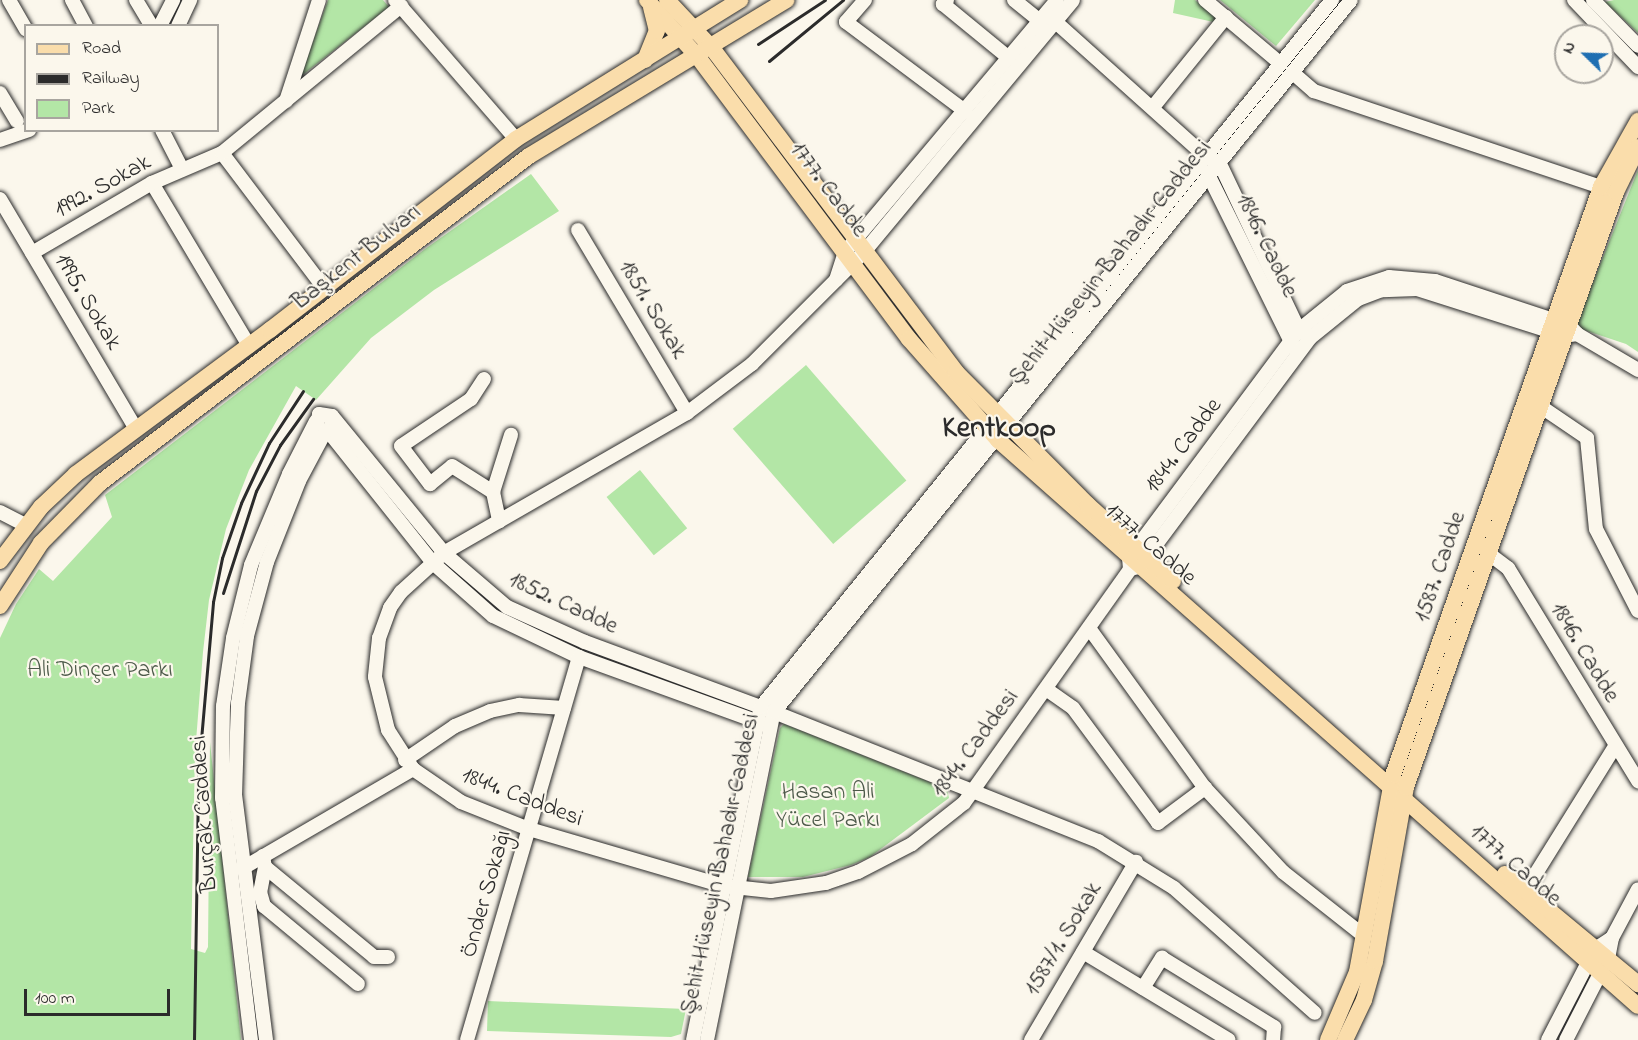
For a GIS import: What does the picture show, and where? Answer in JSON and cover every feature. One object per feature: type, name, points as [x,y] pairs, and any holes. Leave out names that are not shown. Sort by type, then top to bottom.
[{"type":"main road","points":[[667,0],[688,34]]},
{"type":"main road","name":"Başkent Bulvarı","points":[[0,561],[26,525],[55,492],[135,427],[249,346],[516,139],[740,0]]},
{"type":"main road","name":"Başkent Bulvarı","points":[[0,606],[41,543],[99,483],[529,156],[705,53],[787,0]]},
{"type":"main road","points":[[648,2],[688,34],[705,53]]},
{"type":"main road","points":[[645,60],[657,31],[648,2]]},
{"type":"main road","points":[[735,80],[732,48],[736,33]]},
{"type":"main road","name":"1777. Cadde","points":[[705,53],[854,252]]},
{"type":"main road","name":"1777. Cadde","points":[[705,53],[735,80],[854,252],[919,351],[1136,560],[1598,961],[1638,984]]},
{"type":"main road","name":"1587. Cadde","points":[[1480,551],[1540,406],[1601,187],[1638,121]]},
{"type":"main road","name":"1587. Cadde","points":[[1328,1040],[1353,987],[1398,787],[1480,551],[1563,329],[1616,192],[1638,147]]},
{"type":"main road","name":"1777. Cadde","points":[[1398,787],[1525,891],[1598,961],[1638,1006]]},
{"type":"main road","name":"1587. Cadde","points":[[1346,1040],[1364,1000],[1375,961],[1398,787]]},
{"type":"street","points":[[9,0],[24,25]]},
{"type":"street","points":[[72,0],[86,24]]},
{"type":"street","points":[[136,0],[154,24]]},
{"type":"street","points":[[156,24],[173,0]]},
{"type":"street","points":[[179,24],[190,0]]},
{"type":"street","points":[[286,101],[319,0]]},
{"type":"street","points":[[865,0],[846,22],[965,111]]},
{"type":"street","points":[[947,0],[943,4],[1009,58]]},
{"type":"street","points":[[1014,0],[1047,19],[1153,107],[1204,155],[1220,164]]},
{"type":"street","points":[[854,252],[1047,19],[1057,0]]},
{"type":"street","points":[[409,765],[379,703],[376,654],[393,603],[444,553],[687,413],[752,364],[836,280],[854,252],[1009,58],[1047,19],[1073,0]]},
{"type":"street","points":[[1205,0],[1281,64]]},
{"type":"street","name":"Şehit Hüseyin Bahadır Caddesi","points":[[998,429],[1204,155],[1332,0]]},
{"type":"street","name":"Şehit Hüseyin Bahadır Caddesi","points":[[693,1040],[730,887],[763,723],[768,709],[998,429],[1208,179],[1351,0]]},
{"type":"street","points":[[1574,0],[1638,67]]},
{"type":"street","points":[[1593,0],[1638,46]]},
{"type":"street","points":[[398,3],[516,139]]},
{"type":"street","name":"1992. Sokak","points":[[32,253],[152,183],[222,153],[286,101],[398,3]]},
{"type":"street","points":[[1153,107],[1226,17]]},
{"type":"street","points":[[1293,73],[1314,91],[1601,187]]},
{"type":"street","points":[[0,93],[13,128]]},
{"type":"street","points":[[163,132],[182,169]]},
{"type":"street","points":[[222,153],[324,288]]},
{"type":"street","name":"1846. Cadde","points":[[1204,155],[1208,179],[1294,348]]},
{"type":"street","name":"1846. Cadde","points":[[1220,164],[1304,334]]},
{"type":"street","points":[[152,183],[249,346]]},
{"type":"street","name":"1995. Sokak","points":[[0,199],[135,427]]},
{"type":"street","name":"1851. Sokak","points":[[578,230],[687,413]]},
{"type":"street","name":"1844. Cadde","points":[[1136,560],[1304,334],[1347,291],[1371,281],[1402,277],[1435,281],[1563,329],[1638,370]]},
{"type":"street","points":[[484,379],[471,399],[400,446],[430,484],[452,466],[493,492]]},
{"type":"street","points":[[1540,406],[1587,438],[1596,529],[1638,611]]},
{"type":"street","name":"1852. Cadde","points":[[763,723],[579,657],[499,620],[433,563],[323,428],[322,413],[332,416],[444,553],[498,602],[524,616],[768,709],[1098,842],[1136,862],[1174,888],[1315,1013]]},
{"type":"street","name":"Burçak Caddesi","points":[[266,1040],[243,868],[235,755],[247,636],[273,545],[323,428]]},
{"type":"street","name":"Burçak Caddesi","points":[[251,1040],[222,798],[224,695],[248,573],[273,509],[323,428]]},
{"type":"street","points":[[499,521],[493,492],[511,435]]},
{"type":"street","points":[[0,512],[26,525]]},
{"type":"street","name":"1846. Cadde","points":[[1480,551],[1508,568],[1614,748],[1638,781]]},
{"type":"street","name":"1844. Caddesi","points":[[409,765],[461,802],[529,829],[730,887],[789,891],[858,872],[928,833],[974,792],[1136,560]]},
{"type":"street","points":[[1089,628],[1205,788],[1283,872],[1364,936]]},
{"type":"street","name":"Önder Sokağı","points":[[467,1040],[579,657]]},
{"type":"street","points":[[1046,689],[1073,708],[1158,823],[1205,788]]},
{"type":"street","points":[[243,868],[264,862],[409,765],[455,726],[511,705],[564,708]]},
{"type":"street","points":[[1525,891],[1614,748]]},
{"type":"street","points":[[264,862],[374,957],[388,957]]},
{"type":"street","points":[[264,862],[260,892],[264,906],[358,984]]},
{"type":"street","name":"1587/1. Sokak","points":[[1031,1040],[1136,862]]},
{"type":"street","name":"Şehit Hüseyin Bahadır Caddesi","points":[[707,1040],[730,887]]},
{"type":"street","points":[[1548,1040],[1612,938],[1638,889]]},
{"type":"street","points":[[1083,952],[1229,1040]]},
{"type":"street","points":[[1143,988],[1162,958],[1274,1027],[1273,1040]]},
{"type":"street","points":[[1571,1038],[1598,961]]},
{"type":"green space","points":[[328,0],[383,0],[389,7],[300,77]]},
{"type":"green space","points":[[1175,0],[1195,0],[1221,20],[1218,23],[1173,13]]},
{"type":"green space","points":[[1220,0],[1315,0],[1276,46]]},
{"type":"green space","points":[[1638,0],[1638,33],[1605,2]]},
{"type":"green space","points":[[1638,170],[1638,352],[1626,344],[1575,327]]},
{"type":"green space","name":"Ali Dinçer Parkı","points":[[531,174],[559,211],[434,290],[371,338],[316,400],[296,386],[249,470],[226,529],[209,600],[203,652],[195,754],[191,949],[205,953],[208,947],[210,742],[241,1040],[0,1040],[0,638],[16,604],[39,569],[53,581],[112,517],[105,495],[425,249]]},
{"type":"green space","points":[[806,365],[906,480],[833,544],[733,429]]},
{"type":"green space","points":[[640,470],[687,528],[654,555],[607,497]]},
{"type":"green space","name":"Hasan Ali Yücel Parkı","points":[[784,724],[947,789],[949,798],[870,857],[851,865],[803,877],[748,877],[780,728]]},
{"type":"green space","points":[[488,1001],[686,1009],[681,1034],[671,1037],[487,1031]]},
{"type":"railway","points":[[758,44],[825,0]]},
{"type":"railway","points":[[769,61],[843,0]]},
{"type":"railway","points":[[194,1040],[198,774],[213,602],[222,558],[241,503],[269,443],[303,391]]},
{"type":"railway","points":[[223,593],[256,491],[280,445],[313,399]]},
{"type":"district","name":"Kentkoop","points":[[999,429]]}]
